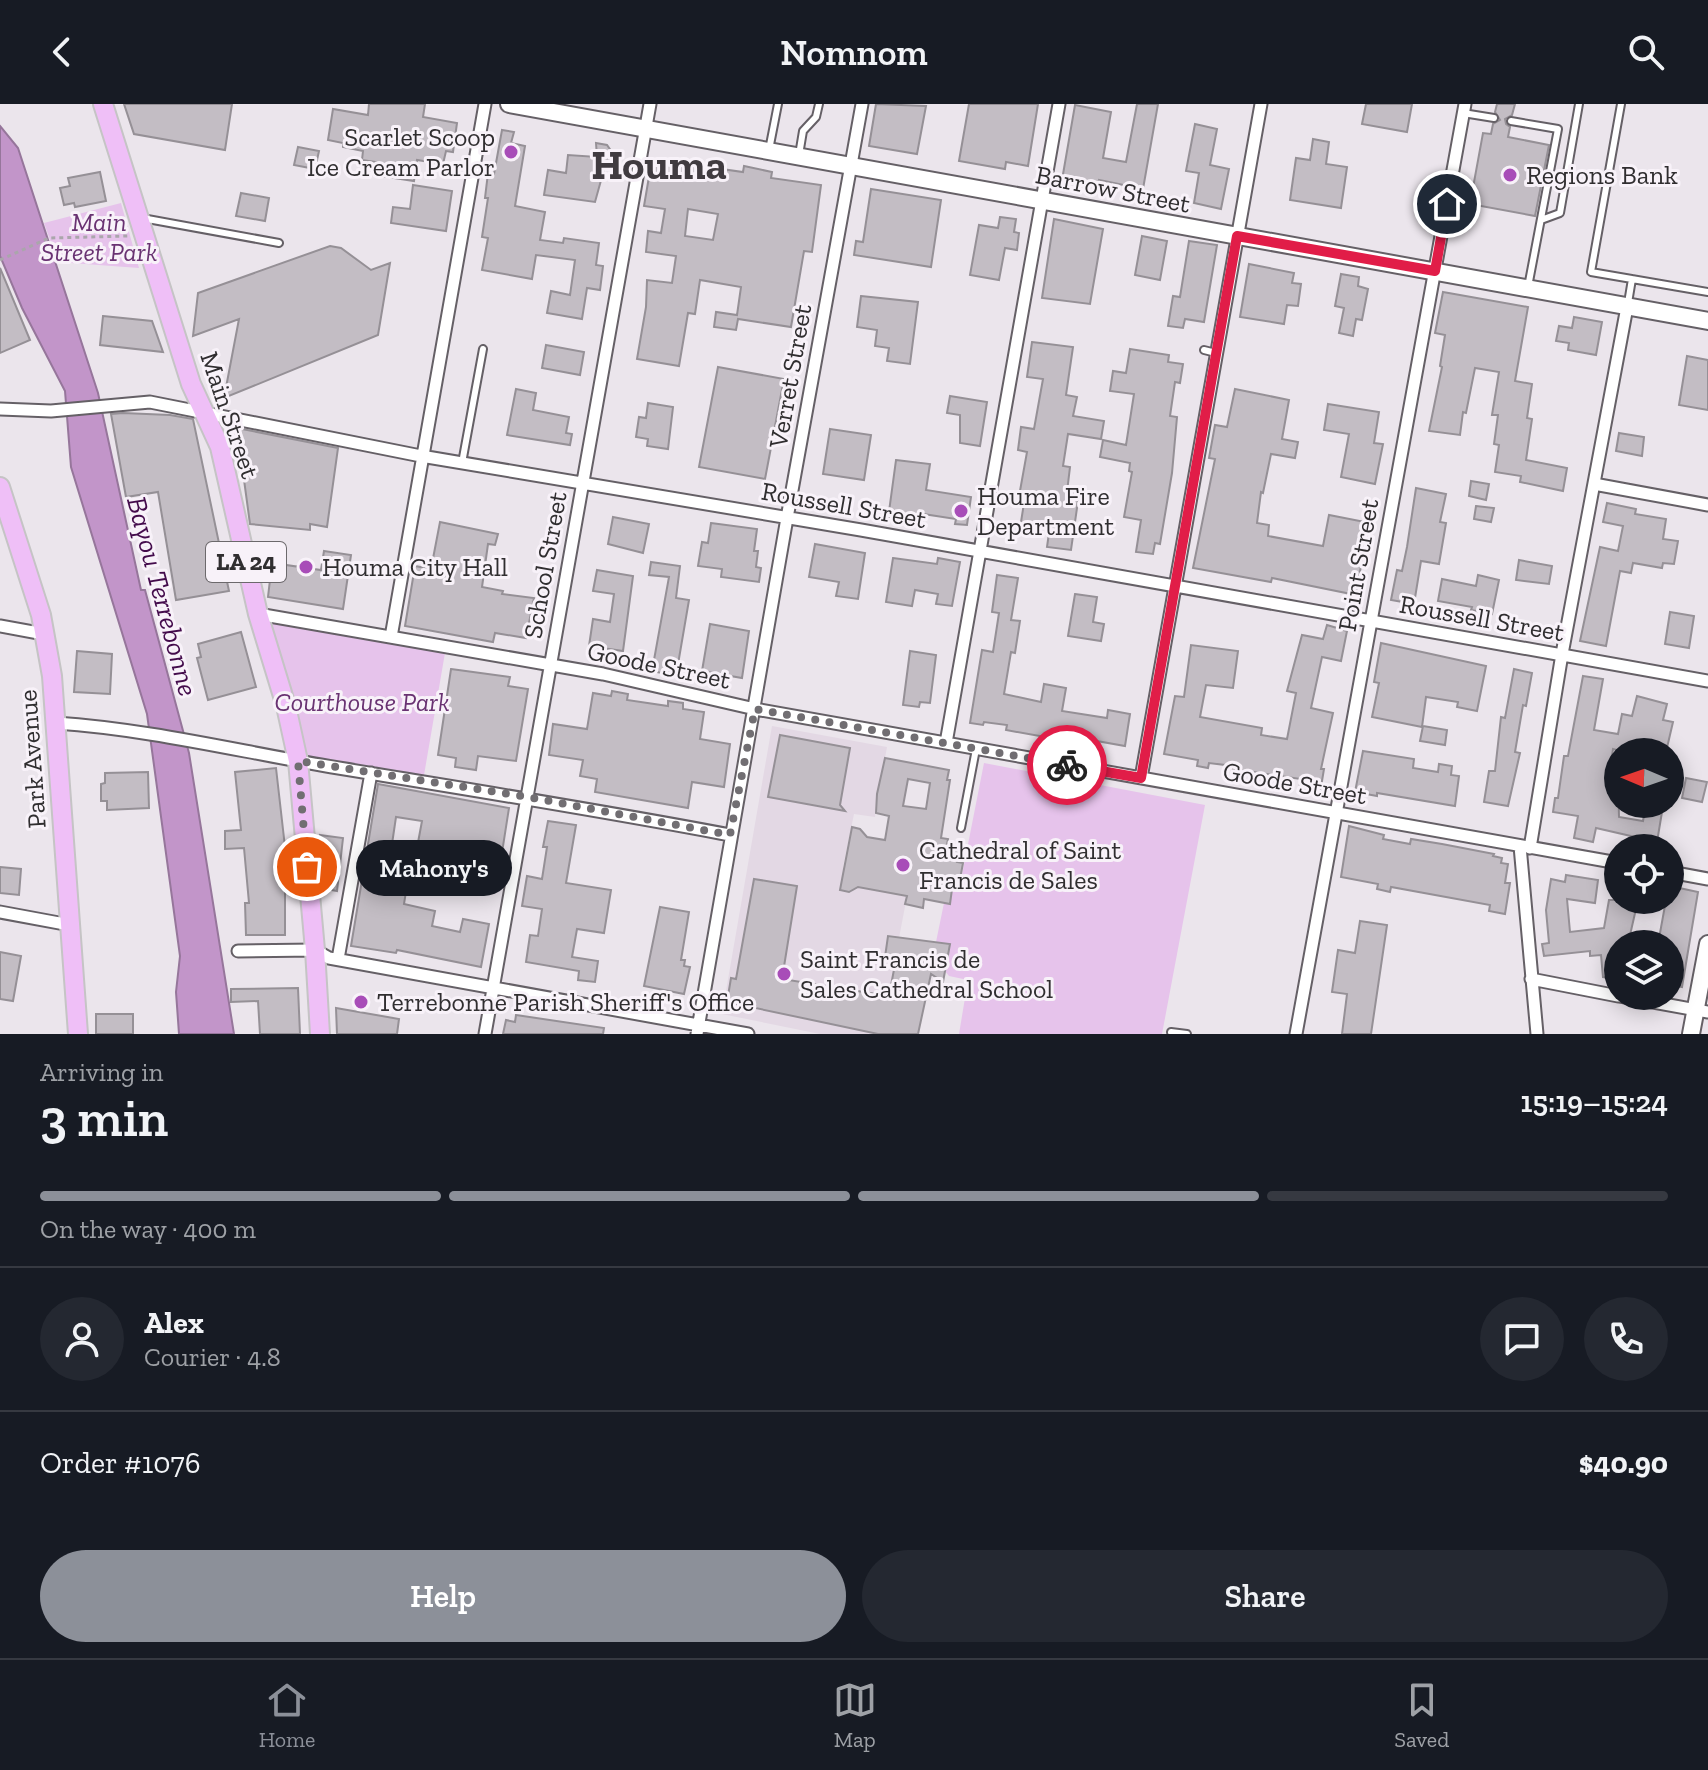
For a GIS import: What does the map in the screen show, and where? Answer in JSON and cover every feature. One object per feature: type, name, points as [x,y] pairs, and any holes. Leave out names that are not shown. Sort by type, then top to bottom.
[{"type":"main road","name":"Main Street","points":[[103,104],[191,384],[220,447],[258,614],[286,706],[298,761],[320,1034]]},
{"type":"main road","name":"Barrow Street","points":[[509,104],[1708,321]]},
{"type":"main road","name":"Park Avenue","points":[[0,487],[41,615],[44,634],[56,723],[78,1034]]},
{"type":"main road","points":[[1691,1034],[1702,1011],[1708,944]]},
{"type":"street","points":[[391,637],[485,104]]},
{"type":"street","name":"School Street","points":[[485,1034],[650,104]]},
{"type":"street","name":"Verret Street","points":[[698,1029],[862,104]]},
{"type":"street","points":[[946,743],[1026,319],[1059,104]]},
{"type":"street","points":[[1141,778],[1261,104]]},
{"type":"street","name":"Point Street","points":[[1296,1034],[1464,108]]},
{"type":"street","points":[[1537,1034],[1531,979],[1525,847],[1627,307]]},
{"type":"street","name":"Roussell Street","points":[[0,409],[51,411],[150,402],[202,410],[421,456],[980,551],[1708,681]]},
{"type":"street","points":[[1594,484],[1708,505]]},
{"type":"street","name":"Goode Street","points":[[258,614],[603,674],[755,709],[1604,861]]},
{"type":"street","points":[[0,626],[44,634]]},
{"type":"street","points":[[56,723],[149,733],[298,761],[528,797],[730,835]]},
{"type":"street","points":[[338,959],[371,773]]},
{"type":"street","points":[[1684,875],[1708,879]]},
{"type":"street","points":[[0,912],[70,925]]},
{"type":"street","points":[[238,951],[315,950],[338,959],[698,1029],[748,1034]]},
{"type":"street","points":[[1531,979],[1604,993]]},
{"type":"lane","points":[[769,150],[778,104]]},
{"type":"lane","points":[[799,155],[803,131],[816,117],[819,104]]},
{"type":"lane","points":[[1541,220],[1560,213],[1579,104]]},
{"type":"lane","points":[[1621,104],[1591,272],[1708,292]]},
{"type":"lane","points":[[1464,108],[1494,118]]},
{"type":"lane","points":[[1511,121],[1558,129],[1528,288]]},
{"type":"lane","points":[[138,217],[279,243]]},
{"type":"lane","points":[[1627,307],[1632,279]]},
{"type":"lane","points":[[462,463],[483,349]]},
{"type":"lane","points":[[1204,350],[1216,353]]},
{"type":"lane","points":[[961,828],[976,749]]},
{"type":"lane","points":[[1171,1032],[1187,1034]]},
{"type":"path","points":[[1,260],[49,238],[144,236]]},
{"type":"shaded area","points":[[0,126],[18,148],[98,393],[141,590],[145,590],[189,753],[234,1034],[179,1034],[176,992],[180,956],[147,714],[71,467],[65,391],[22,308],[0,256]]},
{"type":"shaded area","points":[[772,726],[887,747],[875,817],[854,814],[843,867],[853,886],[907,896],[899,938],[888,937],[885,957],[896,959],[889,997],[881,1007],[876,1034],[820,1034],[722,1014]]},
{"type":"green space","name":"Main Street Park","points":[[121,203],[139,268],[58,262],[44,223]]},
{"type":"green space","name":"Courthouse Park","points":[[258,614],[446,647],[423,781],[298,761]]},
{"type":"green space","points":[[984,763],[1205,805],[1162,1034],[959,1034],[968,980],[949,976],[945,971],[949,944],[936,942],[944,903],[950,904],[952,889],[959,890]]},
{"type":"building","points":[[124,104],[232,104],[225,150],[134,134]]},
{"type":"building","points":[[369,104],[425,104],[423,117],[457,123],[453,152],[446,151],[443,164],[417,160],[414,181],[374,175],[376,162],[362,160],[363,151],[328,140],[333,109],[368,115]]},
{"type":"building","points":[[876,104],[926,106],[917,154],[869,146]]},
{"type":"building","points":[[969,104],[1038,104],[1028,166],[1006,162],[1005,169],[959,161]]},
{"type":"building","points":[[1137,104],[1158,104],[1143,189],[1099,180],[1098,186],[1062,180],[1075,105],[1111,112],[1103,158],[1126,162]]},
{"type":"building","points":[[1366,104],[1412,104],[1407,132],[1362,124]]},
{"type":"building","name":"Regions Bank","points":[[1497,104],[1515,104],[1512,115],[1505,119],[1510,127],[1508,137],[1549,145],[1535,216],[1470,204],[1483,133],[1491,134],[1493,124],[1500,120],[1495,112]]},
{"type":"building","points":[[1195,124],[1217,129],[1210,165],[1229,169],[1221,209],[1194,203],[1199,173],[1186,171]]},
{"type":"building","points":[[502,130],[514,132],[511,143],[525,146],[515,206],[545,212],[540,240],[563,243],[564,238],[599,243],[596,265],[603,266],[600,290],[587,288],[582,319],[547,313],[551,291],[570,295],[575,260],[536,255],[532,279],[482,270],[488,238],[482,237],[488,173],[494,174]]},
{"type":"building","points":[[1313,139],[1329,142],[1326,164],[1347,167],[1341,208],[1290,200],[1296,158],[1310,160]]},
{"type":"building","points":[[596,143],[607,145],[618,161],[615,172],[605,166],[595,202],[544,195],[548,170],[566,173],[568,155],[597,157]]},
{"type":"building","points":[[298,147],[319,151],[315,169],[294,165]]},
{"type":"building","points":[[666,161],[743,172],[744,166],[772,172],[771,178],[821,185],[812,252],[804,251],[791,327],[738,319],[736,330],[714,327],[716,312],[737,315],[741,287],[700,280],[695,314],[688,313],[679,366],[637,359],[647,280],[672,283],[676,256],[646,252],[648,231],[661,233],[665,209],[644,206],[651,165],[665,167]],"holes":[[[688,209],[718,214],[713,240],[685,236]]]},
{"type":"building","points":[[100,172],[106,201],[75,207],[74,203],[64,205],[60,188],[70,186],[68,178]]},
{"type":"building","points":[[413,185],[452,191],[446,231],[391,223],[393,207],[410,209]]},
{"type":"building","points":[[871,189],[941,200],[931,267],[854,255],[856,241],[863,242]]},
{"type":"building","points":[[241,193],[269,198],[265,221],[236,216]]},
{"type":"building","points":[[1000,217],[1016,219],[1014,232],[1019,233],[1017,250],[1005,248],[999,280],[970,275],[979,225],[998,228]]},
{"type":"building","points":[[1054,219],[1103,229],[1090,304],[1042,298]]},
{"type":"building","points":[[1142,236],[1167,241],[1160,280],[1135,275]]},
{"type":"building","points":[[1189,241],[1217,245],[1204,322],[1185,319],[1183,328],[1168,326],[1173,296],[1180,297]]},
{"type":"building","points":[[330,246],[341,248],[371,270],[390,263],[378,335],[224,398],[239,319],[193,336],[198,293]]},
{"type":"building","points":[[1249,264],[1294,273],[1292,283],[1301,284],[1298,306],[1287,305],[1284,324],[1240,317]]},
{"type":"building","points":[[0,268],[30,340],[0,353]]},
{"type":"building","points":[[1341,274],[1359,277],[1358,286],[1368,289],[1362,320],[1356,319],[1353,336],[1339,333],[1344,308],[1335,306]]},
{"type":"building","points":[[1443,292],[1528,307],[1515,381],[1532,384],[1527,418],[1532,419],[1526,460],[1567,468],[1563,491],[1520,482],[1521,476],[1495,472],[1499,445],[1494,444],[1498,415],[1492,415],[1499,372],[1475,368],[1460,435],[1429,431],[1442,367],[1445,335],[1435,333]]},
{"type":"building","points":[[861,296],[918,302],[910,364],[887,361],[889,348],[875,346],[877,330],[857,327]]},
{"type":"building","points":[[103,316],[152,321],[163,352],[100,345]]},
{"type":"building","points":[[1574,317],[1602,322],[1596,355],[1568,350],[1569,343],[1556,341],[1559,326],[1572,328]]},
{"type":"building","points":[[1032,342],[1073,347],[1066,395],[1077,397],[1073,416],[1104,421],[1101,439],[1068,434],[1063,466],[1070,467],[1067,492],[1079,494],[1071,550],[1047,547],[1050,526],[1021,522],[1024,503],[1018,502],[1027,452],[1018,450],[1021,427],[1034,429],[1043,379],[1027,377]]},
{"type":"building","points":[[546,345],[584,352],[580,375],[542,368]]},
{"type":"building","points":[[1130,349],[1169,355],[1168,362],[1183,364],[1180,383],[1175,382],[1170,416],[1177,417],[1172,473],[1160,544],[1155,543],[1153,554],[1136,552],[1141,520],[1124,517],[1132,472],[1129,471],[1130,463],[1100,457],[1103,440],[1126,445],[1134,394],[1110,391],[1113,371],[1126,373]]},
{"type":"building","points":[[1687,356],[1708,360],[1708,410],[1679,405]]},
{"type":"building","points":[[718,367],[784,379],[765,479],[699,467]]},
{"type":"building","points":[[516,389],[536,393],[533,410],[569,417],[566,433],[572,434],[570,445],[507,435]]},
{"type":"building","points":[[1235,389],[1289,400],[1282,439],[1298,442],[1295,458],[1271,454],[1257,523],[1269,525],[1268,536],[1323,546],[1329,515],[1365,522],[1356,595],[1272,578],[1271,582],[1193,568],[1215,459],[1209,458],[1215,425],[1227,427]]},
{"type":"building","points":[[950,396],[987,402],[980,446],[960,443],[960,415],[947,413]]},
{"type":"building","points":[[648,403],[673,407],[668,449],[647,446],[648,439],[636,437],[639,417],[646,418]]},
{"type":"building","points":[[1328,404],[1379,412],[1374,443],[1383,444],[1375,484],[1341,477],[1349,434],[1324,430]]},
{"type":"building","points":[[111,414],[193,419],[229,591],[176,600],[158,492],[126,497]]},
{"type":"building","points":[[237,428],[338,448],[327,527],[310,524],[310,530],[250,524]]},
{"type":"building","points":[[830,429],[871,435],[864,480],[823,474]]},
{"type":"building","points":[[1619,433],[1644,437],[1642,456],[1616,451]]},
{"type":"building","points":[[896,460],[930,464],[926,490],[971,497],[967,525],[955,524],[956,519],[923,514],[922,523],[888,519]]},
{"type":"building","points":[[1471,481],[1489,484],[1486,500],[1469,496]]},
{"type":"building","points":[[1416,488],[1446,494],[1440,522],[1446,523],[1439,564],[1421,561],[1414,604],[1391,600],[1397,570],[1402,571]]},
{"type":"building","points":[[1607,503],[1636,509],[1635,514],[1666,519],[1663,539],[1678,541],[1674,564],[1663,563],[1662,568],[1633,563],[1631,573],[1620,571],[1606,646],[1580,641],[1600,547],[1618,551],[1623,526],[1603,522]]},
{"type":"building","points":[[1476,506],[1494,508],[1491,522],[1474,519]]},
{"type":"building","points":[[613,517],[649,524],[643,553],[608,544]]},
{"type":"building","points":[[440,522],[498,534],[495,545],[488,544],[482,587],[503,591],[502,594],[534,598],[526,638],[495,633],[493,642],[405,626],[415,566],[431,569]]},
{"type":"building","points":[[711,523],[757,529],[754,551],[758,551],[756,567],[761,568],[759,582],[721,577],[722,569],[698,566],[702,542],[708,543]]},
{"type":"building","points":[[815,544],[865,553],[858,599],[836,596],[839,582],[809,577]]},
{"type":"building","points":[[324,551],[351,555],[343,609],[268,597],[272,563],[321,570]]},
{"type":"building","points":[[893,558],[937,564],[938,558],[960,562],[952,606],[936,604],[938,594],[915,590],[912,606],[886,602]]},
{"type":"building","points":[[1519,560],[1552,566],[1549,584],[1516,580]]},
{"type":"building","points":[[651,562],[680,566],[676,598],[689,600],[676,676],[652,671],[669,577],[649,575]]},
{"type":"building","points":[[597,570],[633,576],[623,651],[589,646],[593,619],[610,622],[614,594],[593,591]]},
{"type":"building","points":[[997,575],[1018,578],[1011,620],[1020,621],[1004,694],[1041,702],[1044,684],[1066,688],[1062,711],[1107,718],[1108,710],[1130,714],[1125,746],[1091,740],[1090,745],[1006,730],[1007,725],[970,723],[982,650],[993,652],[999,613],[992,612]]},
{"type":"building","points":[[1478,575],[1499,580],[1492,614],[1438,601],[1442,579],[1476,586]]},
{"type":"building","points":[[1075,594],[1097,597],[1093,622],[1104,624],[1101,641],[1068,636]]},
{"type":"building","points":[[1670,612],[1694,616],[1689,648],[1665,644]]},
{"type":"building","points":[[710,624],[749,631],[742,678],[702,671]]},
{"type":"building","points":[[1327,625],[1347,631],[1341,661],[1322,657],[1311,708],[1333,713],[1321,769],[1324,769],[1320,793],[1299,789],[1301,779],[1209,763],[1208,768],[1197,766],[1198,760],[1164,754],[1175,696],[1184,697],[1191,645],[1238,651],[1233,688],[1206,685],[1200,717],[1262,728],[1261,735],[1287,739],[1296,693],[1287,691],[1302,635],[1323,639]]},
{"type":"building","points":[[241,632],[256,687],[208,700],[197,658],[201,657],[198,644]]},
{"type":"building","points":[[1381,643],[1486,666],[1477,711],[1457,707],[1458,702],[1426,697],[1422,727],[1372,717],[1379,683],[1374,682]]},
{"type":"building","points":[[77,651],[112,654],[110,694],[74,692]]},
{"type":"building","points":[[910,651],[936,655],[930,703],[920,702],[919,707],[903,705]]},
{"type":"building","points":[[451,669],[510,677],[508,686],[528,689],[516,761],[478,756],[476,770],[455,767],[456,758],[438,755]]},
{"type":"building","points":[[1514,669],[1532,673],[1526,706],[1523,705],[1515,752],[1520,753],[1508,806],[1484,802],[1489,771],[1495,771],[1501,717],[1505,718]]},
{"type":"building","points":[[1583,676],[1603,679],[1594,730],[1618,734],[1622,714],[1632,716],[1637,696],[1667,704],[1663,720],[1673,722],[1669,738],[1604,738],[1604,818],[1643,821],[1644,818],[1661,818],[1658,834],[1622,834],[1596,828],[1593,842],[1574,838],[1578,816],[1553,812],[1564,756],[1568,756]]},
{"type":"building","points":[[612,691],[628,694],[627,700],[668,706],[668,701],[683,703],[683,709],[704,712],[700,739],[730,744],[724,787],[692,782],[688,808],[595,792],[597,779],[580,776],[583,760],[549,755],[553,724],[587,729],[593,693],[611,696]]},
{"type":"building","points":[[1423,726],[1447,730],[1445,745],[1420,741]]},
{"type":"building","points":[[780,735],[850,748],[840,805],[845,811],[768,797]]},
{"type":"building","points":[[1363,751],[1414,759],[1413,768],[1438,772],[1439,764],[1452,766],[1451,775],[1459,776],[1455,806],[1355,792]]},
{"type":"building","points":[[885,758],[949,770],[941,838],[948,839],[946,850],[959,853],[957,862],[963,863],[958,890],[952,889],[950,904],[924,899],[923,908],[905,904],[907,896],[858,887],[849,892],[840,890],[852,827],[860,829],[867,837],[885,840],[889,816],[876,813]],"holes":[[[908,779],[930,783],[926,809],[903,806]]]},
{"type":"building","points":[[276,768],[290,891],[285,891],[285,935],[246,935],[245,903],[249,903],[244,848],[225,849],[225,831],[241,830],[235,772]]},
{"type":"building","points":[[148,772],[149,808],[107,810],[107,801],[101,801],[101,784],[105,783],[105,773]]},
{"type":"building","points":[[1686,778],[1707,782],[1702,802],[1684,798]]},
{"type":"building","points":[[378,784],[509,808],[501,859],[417,848],[422,821],[396,817],[392,844],[413,847],[404,904],[435,911],[432,926],[460,932],[463,919],[489,924],[481,967],[397,950],[396,953],[351,946]]},
{"type":"building","points":[[548,821],[576,825],[566,883],[611,890],[604,933],[577,929],[572,957],[598,961],[595,982],[578,980],[579,971],[526,962],[530,935],[538,936],[542,909],[522,906],[527,876],[542,879]]},
{"type":"building","points":[[1349,826],[1384,835],[1383,839],[1410,844],[1411,839],[1502,858],[1501,863],[1508,864],[1505,883],[1510,883],[1505,914],[1489,911],[1490,905],[1391,887],[1390,892],[1377,889],[1378,884],[1341,877]]},
{"type":"building","points":[[320,835],[343,838],[337,891],[326,889]]},
{"type":"building","points":[[0,867],[21,869],[19,895],[0,893]]},
{"type":"building","points":[[1566,875],[1598,880],[1595,903],[1567,899],[1570,932],[1604,928],[1606,914],[1635,914],[1631,930],[1604,930],[1604,977],[1601,955],[1590,956],[1590,951],[1544,956],[1542,944],[1549,943],[1546,910],[1551,879],[1565,882]]},
{"type":"building","points":[[754,879],[797,886],[782,979],[889,996],[896,959],[885,957],[888,936],[950,944],[943,982],[931,974],[918,1034],[878,1034],[727,1002],[731,978],[736,979]]},
{"type":"building","points":[[1684,889],[1698,892],[1684,975],[1684,930],[1661,930],[1663,914],[1684,914]]},
{"type":"building","points":[[660,907],[689,912],[681,960],[685,960],[684,966],[690,967],[684,994],[644,986]]},
{"type":"building","points":[[1360,921],[1387,925],[1371,1034],[1342,1034],[1347,994],[1332,992],[1338,950],[1355,953]]},
{"type":"building","points":[[0,952],[21,956],[13,1001],[0,999]]},
{"type":"building","points":[[298,988],[300,1034],[260,1034],[258,1001],[231,1002],[231,989]]},
{"type":"building","points":[[336,1008],[399,1019],[397,1034],[337,1034]]},
{"type":"building","points":[[96,1014],[133,1014],[133,1034],[96,1034]]},
{"type":"building","points":[[516,1015],[604,1028],[603,1034],[503,1034],[506,1020],[515,1022]]},
{"type":"way so far","points":[[307,867],[298,761],[528,797],[730,835],[755,709],[1067,765]]},
{"type":"place","name":"Scarlet Scoop Ice Cream Parlor","points":[[511,152]]},
{"type":"place","name":"Regions Bank","points":[[1510,175]]},
{"type":"place","name":"Houma Fire Department","points":[[961,511]]},
{"type":"place","name":"Houma City Hall","points":[[306,567]]},
{"type":"place","name":"Cathedral of Saint Francis de Sales","points":[[903,865]]},
{"type":"place","name":"Mahony's","points":[[307,867]]},
{"type":"place","name":"Saint Francis de Sales Cathedral School","points":[[784,974]]},
{"type":"place","name":"Terrebonne Parish Sheriff's Office","points":[[361,1002]]},
{"type":"district","name":"Houma","points":[[659,164]]},
{"type":"route","points":[[1067,765],[1141,778],[1237,236],[1435,271],[1447,204]]},
{"type":"water label","name":"Bayou Terrebonne","points":[[163,596]]}]
